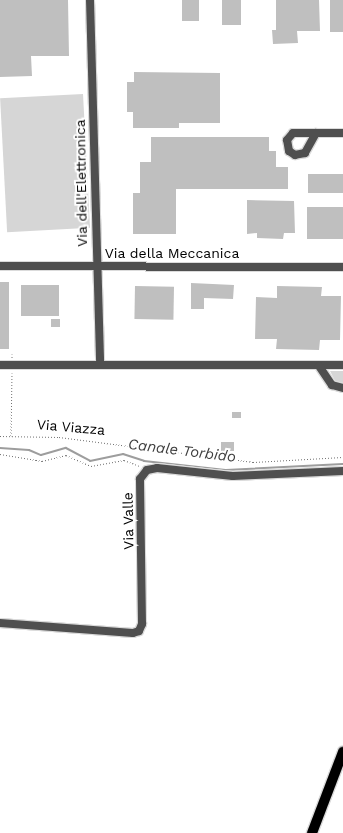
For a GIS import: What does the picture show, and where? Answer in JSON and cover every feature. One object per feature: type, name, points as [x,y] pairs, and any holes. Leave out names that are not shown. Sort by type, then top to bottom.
[{"type":"main road","points":[[312,833],[343,752]]},
{"type":"street","name":"Via dell'Elettronica","points":[[90,0],[96,266],[100,365]]},
{"type":"street","points":[[316,133],[343,133]]},
{"type":"street","name":"Via della Meccanica","points":[[0,266],[343,267]]},
{"type":"street","points":[[0,365],[343,365]]},
{"type":"street","points":[[319,366],[332,385],[343,388]]},
{"type":"street","name":"Via Valle","points":[[0,623],[139,631],[142,624],[140,479],[142,474],[152,468],[233,476],[343,471]]},
{"type":"path","points":[[11,436],[12,365]]},
{"type":"path","name":"Via Viazza","points":[[0,436],[59,437],[253,462],[343,457]]},
{"type":"path","points":[[0,454],[42,461],[66,455],[91,466],[124,460],[140,465],[142,474]]},
{"type":"shaded area","points":[[83,94],[90,228],[7,232],[0,98]]},
{"type":"shaded area","points":[[330,371],[343,371],[343,383],[335,381]]},
{"type":"building","points":[[0,0],[68,0],[69,56],[31,56],[32,76],[0,77]]},
{"type":"building","points":[[182,0],[199,0],[199,21],[182,21]]},
{"type":"building","points":[[222,0],[241,0],[241,25],[222,25]]},
{"type":"building","points":[[276,0],[319,0],[320,31],[297,31],[298,43],[273,44],[272,30],[276,30]]},
{"type":"building","points":[[330,0],[343,0],[343,32],[330,32]]},
{"type":"building","points":[[134,72],[220,73],[220,123],[179,123],[179,128],[133,128],[133,112],[127,112],[127,82],[134,82]]},
{"type":"building","points":[[151,137],[269,137],[269,151],[276,151],[276,167],[288,167],[288,189],[176,189],[176,234],[133,234],[133,193],[140,193],[140,162],[151,162]]},
{"type":"building","points":[[308,174],[343,174],[343,193],[308,193]]},
{"type":"building","points":[[247,200],[294,201],[295,233],[284,233],[283,239],[257,238],[257,233],[247,234]]},
{"type":"building","points":[[307,207],[343,207],[343,239],[307,239]]},
{"type":"building","points":[[0,282],[9,282],[9,349],[0,349]]},
{"type":"building","points":[[191,283],[234,285],[233,299],[204,298],[204,309],[191,309]]},
{"type":"building","points":[[21,285],[59,285],[59,316],[21,316]]},
{"type":"building","points":[[135,286],[174,287],[173,320],[134,319]]},
{"type":"building","points":[[277,286],[322,287],[321,296],[341,296],[340,340],[320,340],[319,350],[276,349],[277,339],[255,339],[256,297],[277,298]]},
{"type":"building","points":[[51,319],[60,319],[60,327],[51,327]]},
{"type":"building","points":[[232,412],[241,412],[241,418],[232,418]]},
{"type":"building","points":[[221,442],[234,442],[234,451],[221,451]]},
{"type":"waterway","name":"Canale Torbido","points":[[0,448],[29,450],[41,455],[66,448],[90,461],[123,454],[144,461],[226,470],[343,464]]}]
